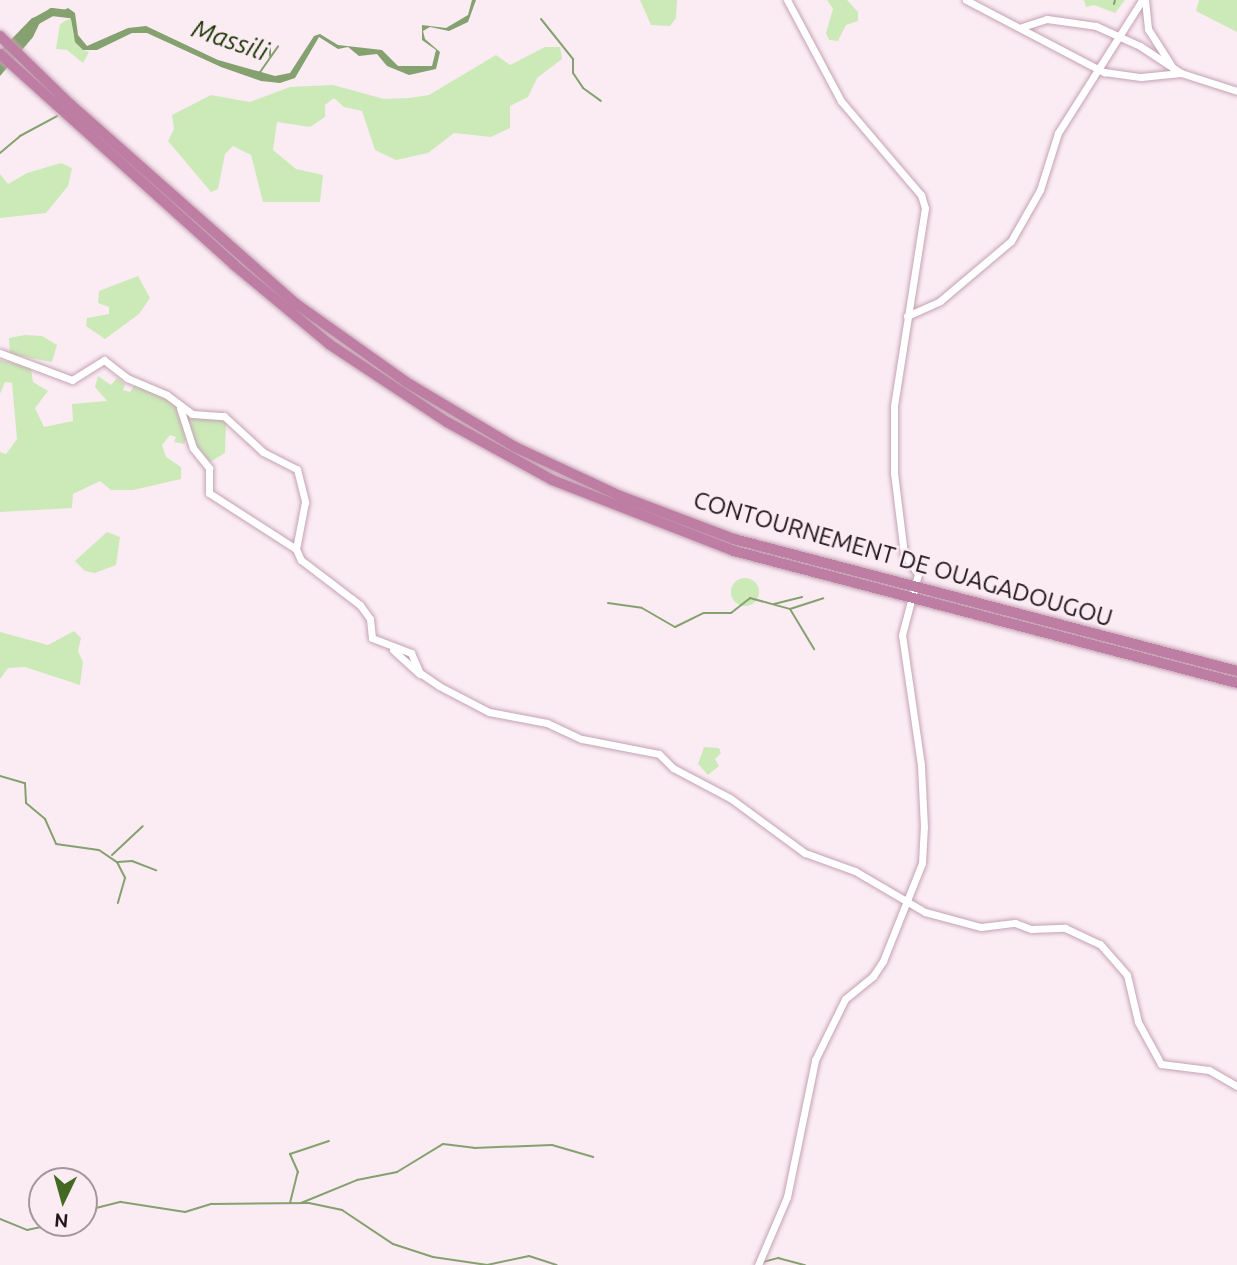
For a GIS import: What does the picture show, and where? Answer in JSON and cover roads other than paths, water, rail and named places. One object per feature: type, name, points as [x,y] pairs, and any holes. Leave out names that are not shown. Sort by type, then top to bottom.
[{"type":"highway","name":"CONTOURNEMENT DE OUAGADOUGOU","points":[[3,39],[295,303],[350,345],[458,415],[574,476],[734,539],[1237,671]]},
{"type":"highway","name":"CONTOURNEMENT DE OUAGADOUGOU","points":[[0,54],[282,307],[344,355],[447,422],[552,480],[682,533],[914,599],[1237,683]]},
{"type":"street","points":[[758,1265],[788,1197],[813,1067],[827,1029],[845,999],[873,976],[883,961],[922,863],[924,827],[921,765],[902,635],[904,615],[914,599],[918,574],[904,554],[894,473],[894,406],[924,201],[841,101],[787,0]]},
{"type":"street","points":[[966,0],[1022,27],[1096,70],[1121,76],[1181,73],[1237,91]]},
{"type":"street","points":[[906,316],[940,301],[1011,241],[1040,190],[1058,133],[1118,35],[1144,0]]},
{"type":"street","points":[[1144,0],[1148,29],[1171,65]]},
{"type":"street","points":[[1022,27],[1058,19],[1118,35],[1181,73]]},
{"type":"street","points":[[0,353],[72,380],[104,360],[192,414],[224,416],[263,452],[299,471],[305,502],[296,549],[301,561],[360,605],[370,619],[372,638],[411,653],[424,676],[489,712],[547,723],[582,739],[659,754],[673,768],[730,797],[805,853],[855,871],[906,902],[954,921],[981,927],[1014,923],[1031,929],[1065,928],[1100,944],[1127,975],[1138,1022],[1161,1064],[1209,1070],[1237,1086]]},
{"type":"street","points":[[179,405],[193,448],[208,468],[209,493],[296,549]]},
{"type":"waterway","points":[[1114,4],[1115,0]]},
{"type":"waterway","name":"Massili","points":[[36,21],[52,12],[69,14]]},
{"type":"waterway","points":[[541,19],[573,59],[573,73],[583,88],[601,101]]},
{"type":"waterway","points":[[270,43],[270,56]]},
{"type":"waterway","points":[[258,75],[278,46]]},
{"type":"waterway","points":[[0,153],[20,136],[57,116]]},
{"type":"waterway","points":[[774,604],[802,597]]},
{"type":"waterway","points":[[608,603],[642,608],[675,627],[704,613],[731,613],[750,598],[790,609],[823,598]]},
{"type":"waterway","points":[[790,609],[814,649]]},
{"type":"waterway","points":[[0,776],[25,783],[26,803],[45,819],[56,844],[99,850],[117,862],[125,878],[118,903]]},
{"type":"waterway","points":[[112,855],[143,826]]},
{"type":"waterway","points":[[118,862],[132,861],[156,870]]},
{"type":"waterway","points":[[290,1203],[298,1172],[290,1154],[329,1141]]},
{"type":"waterway","points":[[301,1203],[357,1180],[397,1172],[443,1144],[474,1148],[552,1145],[593,1157]]},
{"type":"waterway","points":[[98,1208],[121,1202],[185,1212],[212,1204],[309,1203],[342,1210],[393,1244],[433,1257],[487,1265],[529,1256],[557,1265]]},
{"type":"waterway","points":[[0,1219],[28,1230]]},
{"type":"waterway","points":[[763,1262],[778,1258],[805,1265]]}]
